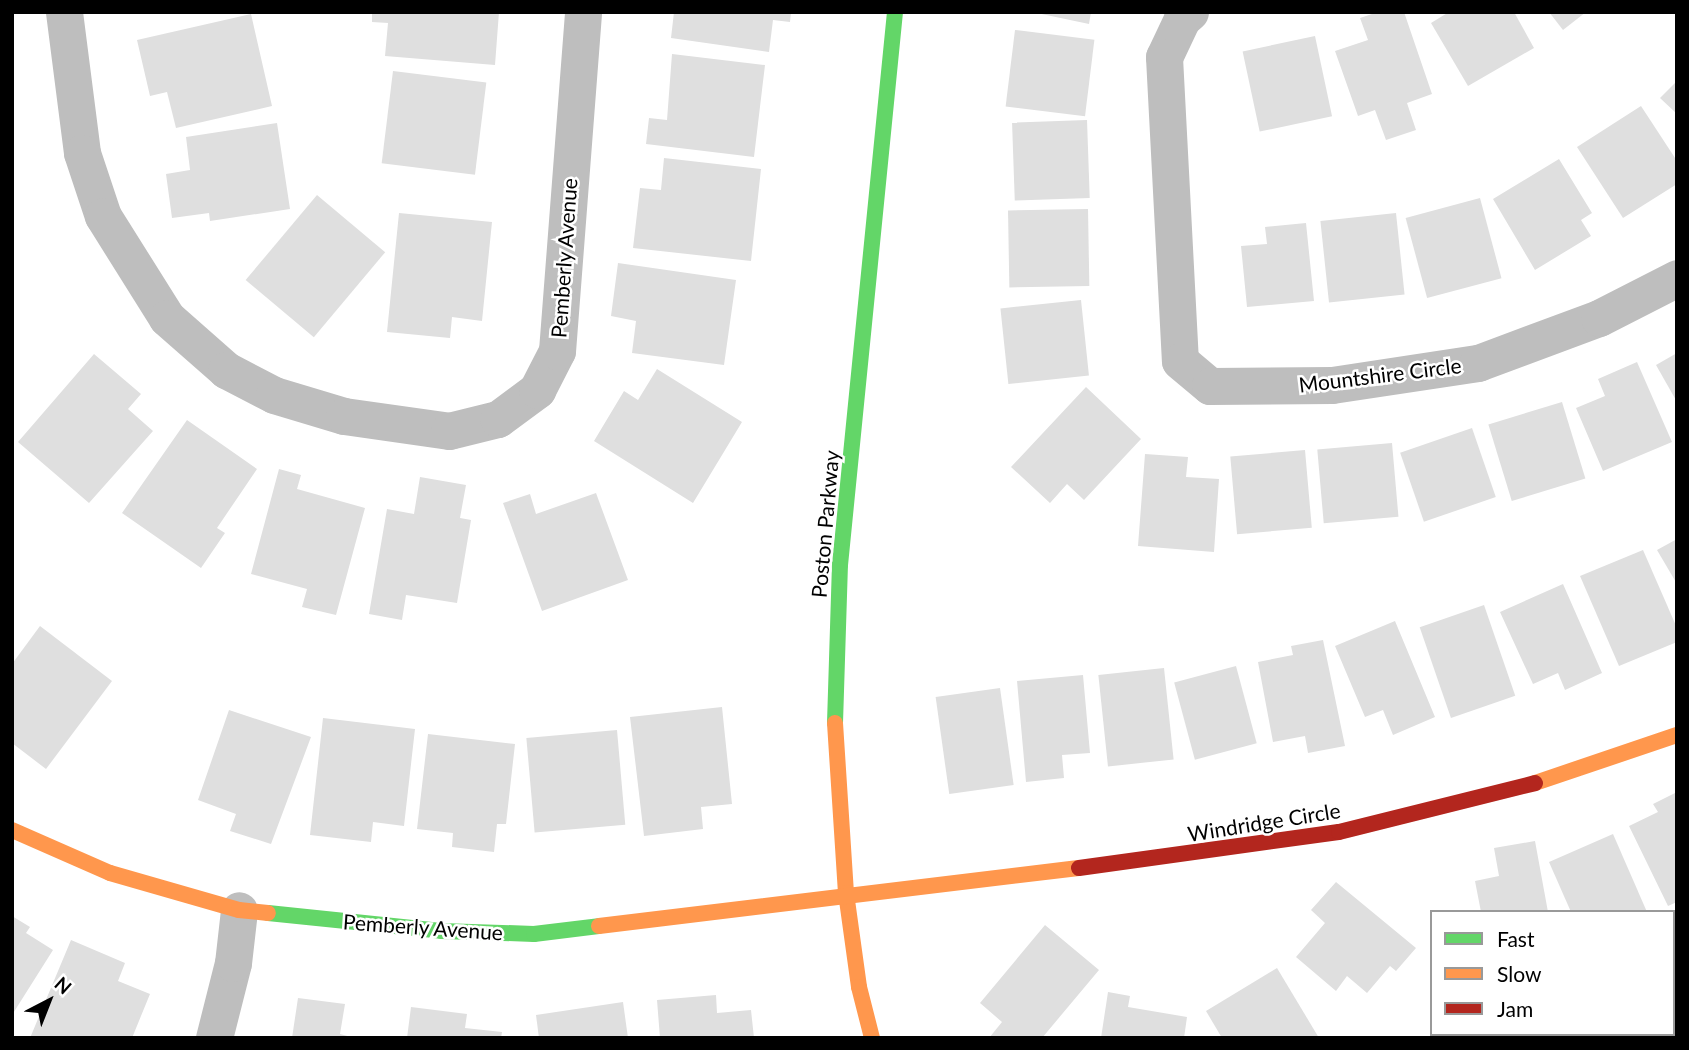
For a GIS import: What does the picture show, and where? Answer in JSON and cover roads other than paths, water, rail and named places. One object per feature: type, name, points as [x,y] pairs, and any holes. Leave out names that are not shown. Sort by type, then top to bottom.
[{"type":"street","name":"Pemberly Avenue","points":[[64,12],[82,153],[103,216],[167,318],[226,370],[274,395],[344,416],[449,431],[498,419],[508,412],[537,390],[557,351],[583,12]]},
{"type":"street","name":"Poston Parkway","points":[[872,1038],[859,987],[846,893],[835,718],[841,565],[895,12]]},
{"type":"street","name":"Mountshire Circle","points":[[1190,12],[1182,19],[1164,57],[1180,361],[1210,386],[1332,385],[1478,363],[1599,318],[1677,278]]},
{"type":"street","name":"Windridge Circle","points":[[846,893],[1177,858],[1339,832],[1573,773],[1677,735]]},
{"type":"street","name":"Pemberly Avenue","points":[[12,830],[110,873],[239,910],[441,931],[534,934],[846,893]]},
{"type":"street","points":[[214,1038],[233,963],[239,910]]}]
